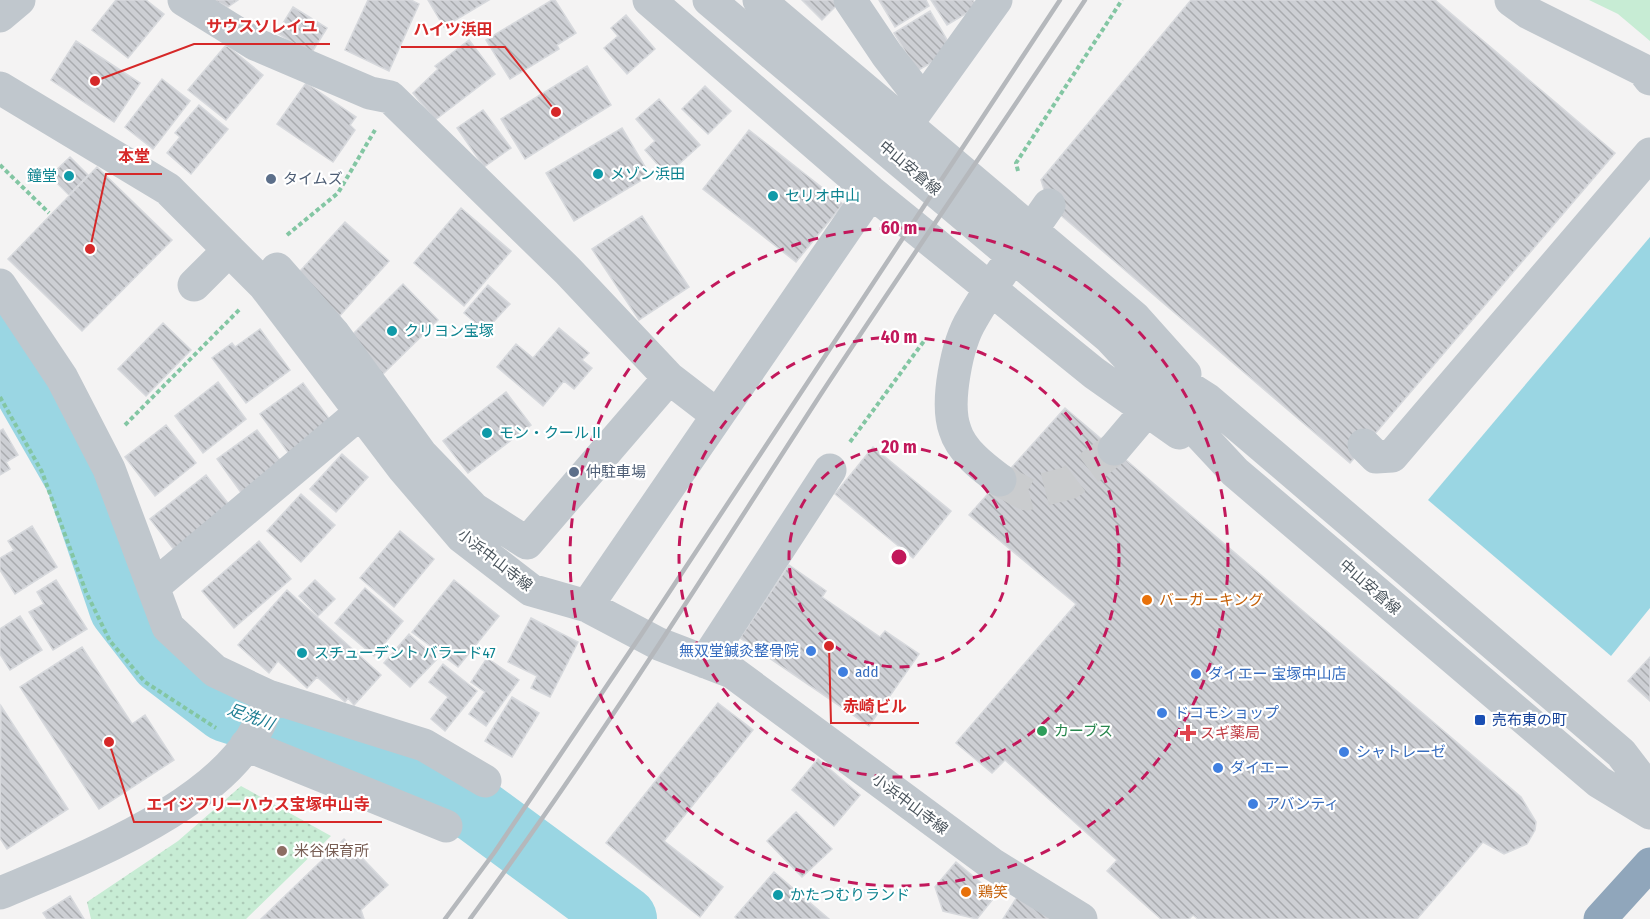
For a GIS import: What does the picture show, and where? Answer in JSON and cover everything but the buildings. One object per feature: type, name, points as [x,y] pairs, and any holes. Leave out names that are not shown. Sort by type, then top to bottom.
[{"type":"highway","points":[[1600,919],[1650,864]]},
{"type":"street","points":[[0,16],[20,0]]},
{"type":"street","points":[[183,0],[255,44],[361,89],[390,97],[568,271],[669,378],[717,415]]},
{"type":"street","points":[[649,0],[871,192],[1094,373],[1235,472]]},
{"type":"street","name":"中山安倉線","points":[[709,0],[1110,338],[1235,472],[1599,782],[1650,813]]},
{"type":"street","points":[[759,0],[915,112],[1134,317],[1208,400]]},
{"type":"street","points":[[850,0],[887,55],[915,112]]},
{"type":"street","points":[[915,112],[996,0]]},
{"type":"street","points":[[1511,0],[1529,13],[1643,70],[1650,79]]},
{"type":"street","name":"小浜中山寺線","points":[[0,88],[168,189],[229,250],[264,269],[360,414],[412,461],[462,537],[531,590],[587,606],[659,644],[732,672],[992,864],[1081,919]]},
{"type":"street","points":[[1364,446],[1376,457],[1392,456],[1650,154]]},
{"type":"street","points":[[168,189],[197,186],[264,269],[334,334],[412,461],[474,509],[527,543],[669,378]]},
{"type":"street","points":[[587,606],[871,192]]},
{"type":"street","points":[[1000,480],[978,463],[955,430],[951,393],[970,321],[1048,205]]},
{"type":"street","points":[[194,285],[229,250]]},
{"type":"street","points":[[0,285],[62,378],[109,469],[168,627],[215,671],[259,720],[446,826]]},
{"type":"street","name":"中山安倉線","points":[[1110,338],[1208,400],[1621,753],[1650,791]]},
{"type":"street","points":[[1114,449],[1147,410]]},
{"type":"street","points":[[153,587],[360,414]]},
{"type":"street","points":[[705,662],[830,470]]},
{"type":"street","points":[[259,720],[424,745],[485,782]]},
{"type":"street","points":[[0,893],[109,848],[157,821],[212,783],[259,720]]},
{"type":"path","points":[[1016,163],[1122,0]]},
{"type":"path","points":[[100,451],[264,269],[338,193],[377,127],[398,104]]},
{"type":"path","points":[[0,165],[49,213]]},
{"type":"path","points":[[830,470],[928,336]]},
{"type":"path","points":[[0,396],[42,472],[86,592],[110,641],[145,682],[190,714],[259,720]]},
{"type":"green space","points":[[1589,0],[1650,0],[1650,41],[1618,14]]},
{"type":"green space","points":[[241,786],[331,836],[246,919],[91,919],[87,902],[178,841]]},
{"type":"water","points":[[1650,237],[1650,608],[1611,656],[1428,500]]},
{"type":"waterway","name":"足洗川","points":[[0,342],[78,478],[122,608],[163,661],[226,709],[385,760],[476,810],[624,919]]},
{"type":"tunnel","points":[[1000,480],[1026,494],[1069,483],[1114,449]]},
{"type":"railway","points":[[445,919],[494,853],[641,635],[1060,0]]},
{"type":"railway","points":[[470,919],[605,726],[852,347],[1085,0]]},
{"type":"place","name":"サウスソレイユ","points":[[95,81]]},
{"type":"place","name":"ハイツ浜田","points":[[556,112]]},
{"type":"place","name":"メゾン浜田","points":[[598,174]]},
{"type":"place","name":"鐘堂","points":[[69,176]]},
{"type":"place","name":"タイムズ","points":[[271,179]]},
{"type":"place","name":"セリオ中山","points":[[773,196]]},
{"type":"place","name":"本堂","points":[[90,249]]},
{"type":"place","name":"クリヨン宝塚","points":[[392,331]]},
{"type":"place","name":"モン・クールⅡ","points":[[487,433]]},
{"type":"place","name":"仲駐車場","points":[[574,472]]},
{"type":"place","name":"バーガーキング","points":[[1147,600]]},
{"type":"place","name":"赤崎ビル","points":[[829,646]]},
{"type":"place","name":"無双堂鍼灸整骨院","points":[[811,651]]},
{"type":"place","name":"スチューデント バラード47","points":[[302,653]]},
{"type":"place","name":"add","points":[[843,672]]},
{"type":"place","name":"ダイエー 宝塚中山店","points":[[1196,674]]},
{"type":"place","name":"ドコモショップ","points":[[1162,713]]},
{"type":"place","name":"売布東の町","points":[[1480,720]]},
{"type":"place","name":"カーブス","points":[[1042,731]]},
{"type":"place","name":"スギ薬局","points":[[1188,733]]},
{"type":"place","name":"エイジフリーハウス宝塚中山寺","points":[[109,742]]},
{"type":"place","name":"シャトレーゼ","points":[[1344,752]]},
{"type":"place","name":"ダイエー","points":[[1218,768]]},
{"type":"place","name":"アバンティ","points":[[1253,804]]},
{"type":"place","name":"米谷保育所","points":[[282,851]]},
{"type":"place","name":"鶏笑","points":[[966,892]]},
{"type":"place","name":"かたつむりランド","points":[[778,895]]}]
